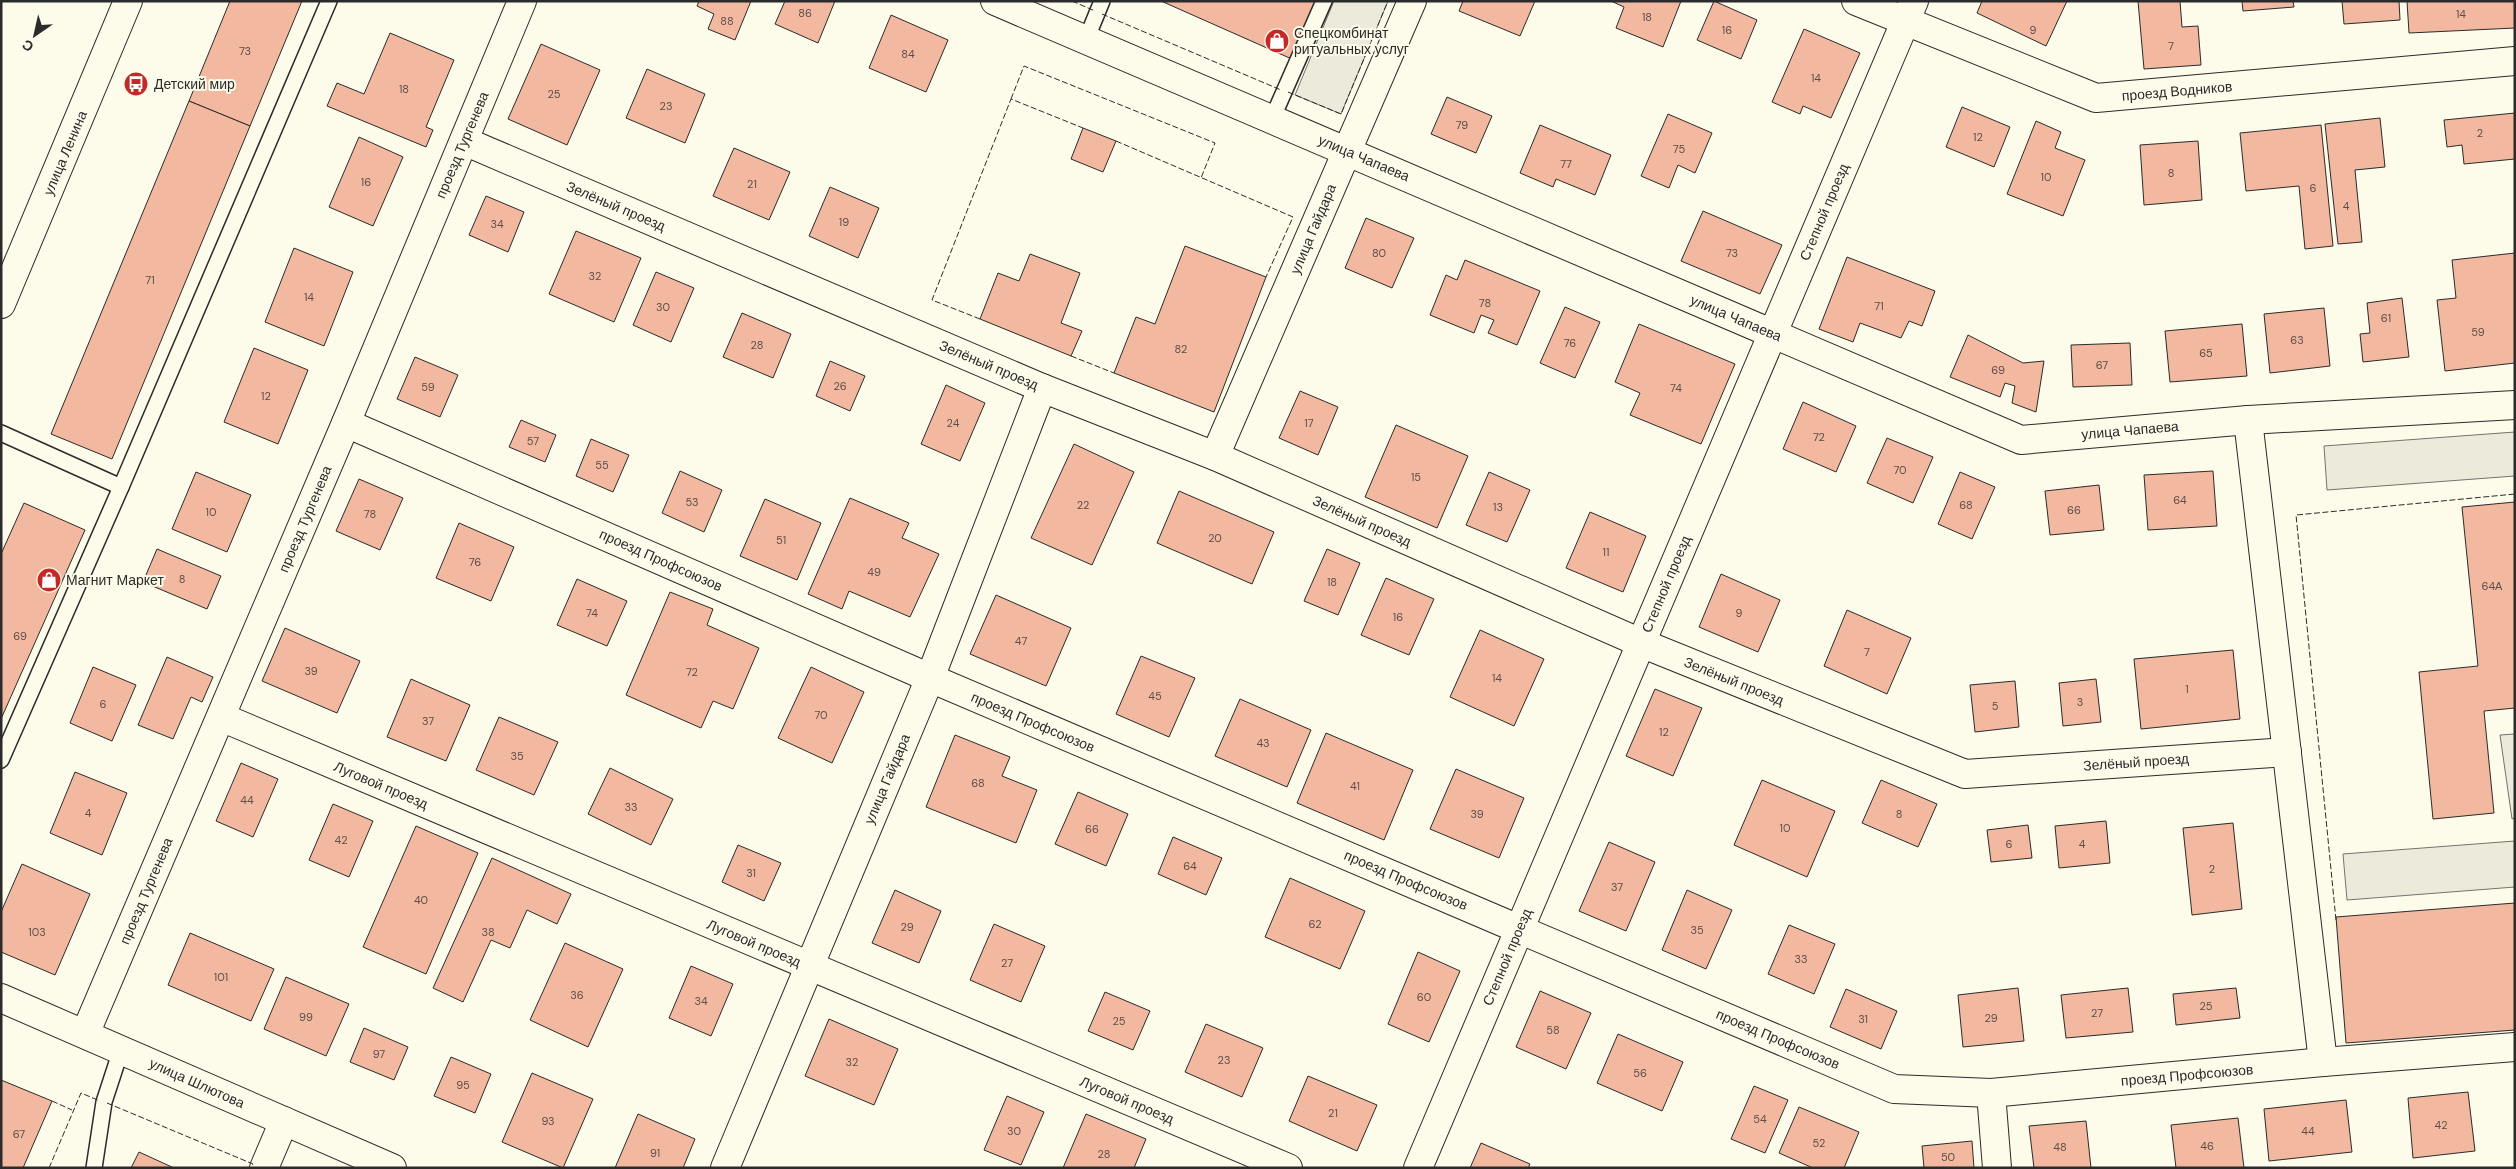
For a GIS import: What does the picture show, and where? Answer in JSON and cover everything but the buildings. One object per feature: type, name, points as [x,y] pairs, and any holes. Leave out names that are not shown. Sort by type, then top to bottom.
[{"type":"street","name":"улица Ленина","points":[[1,304],[128,1]]},
{"type":"street","name":"проезд Тургенева","points":[[85,1034],[346,422],[522,1]]},
{"type":"street","name":"улица Гайдара","points":[[1215,456],[1412,1]]},
{"type":"street","name":"проезд Водников","points":[[1856,1],[1909,12],[2096,98],[2515,61]]},
{"type":"street","name":"улица Чапаева","points":[[1011,4],[1086,40],[2021,440],[2248,420],[2515,405]]},
{"type":"street","name":"Степной проезд","points":[[1418,1168],[1909,12]]},
{"type":"street","name":"Зелёный проезд","points":[[464,141],[1042,388],[1215,456],[1641,643],[1965,774],[2287,752]]},
{"type":"street","name":"улица Гайдара","points":[[725,1168],[930,678],[1042,388]]},
{"type":"street","points":[[2248,420],[2323,1062]]},
{"type":"street","name":"проезд Профсоюзов","points":[[346,422],[930,678],[1894,1089],[1991,1093],[2323,1062],[2515,1047]]},
{"type":"street","name":"Луговой проезд","points":[[221,716],[809,967],[1288,1168]]},
{"type":"street","name":"улица Шлютова","points":[[1,998],[392,1168]]},
{"type":"street","points":[[1991,1093],[1997,1168]]},
{"type":"street","points":[[264,1168],[284,1121]]},
{"type":"lane","points":[[1,760],[121,487],[329,1]]},
{"type":"lane","points":[[1086,40],[1102,1]]},
{"type":"lane","points":[[1272,119],[1324,1]]},
{"type":"lane","points":[[1,433],[121,487]]},
{"type":"lane","points":[[94,1168],[104,1102],[121,1050]]},
{"type":"shaded area","points":[[1334,1],[1388,1],[1341,114],[1295,95]]},
{"type":"shaded area","points":[[2515,432],[2515,476],[2327,490],[2324,446]]},
{"type":"shaded area","points":[[2515,734],[2515,818],[2512,819],[2500,735]]},
{"type":"shaded area","points":[[2515,841],[2515,887],[2347,900],[2343,854]]},
{"type":"fence","points":[[1072,1],[1095,11]]},
{"type":"fence","points":[[1288,92],[1341,114],[1388,1]]},
{"type":"fence","points":[[1102,14],[1281,90]]},
{"type":"fence","points":[[1011,99],[1024,66],[1215,143],[1201,178]]},
{"type":"fence","points":[[980,319],[932,300],[1011,99],[1083,128]]},
{"type":"fence","points":[[1116,141],[1293,217],[1266,277]]},
{"type":"fence","points":[[1071,356],[1114,373]]},
{"type":"fence","points":[[2336,920],[2296,515],[2515,494]]},
{"type":"fence","points":[[49,1168],[81,1093],[100,1101]]},
{"type":"fence","points":[[52,1101],[72,1110]]},
{"type":"fence","points":[[107,1103],[253,1164],[252,1166]]},
{"type":"place","name":"Спецкомбинат ритуальных услуг","points":[[1277,41]]},
{"type":"place","name":"Детский мир","points":[[136,84]]},
{"type":"place","name":"Магнит Маркет","points":[[49,580]]}]
